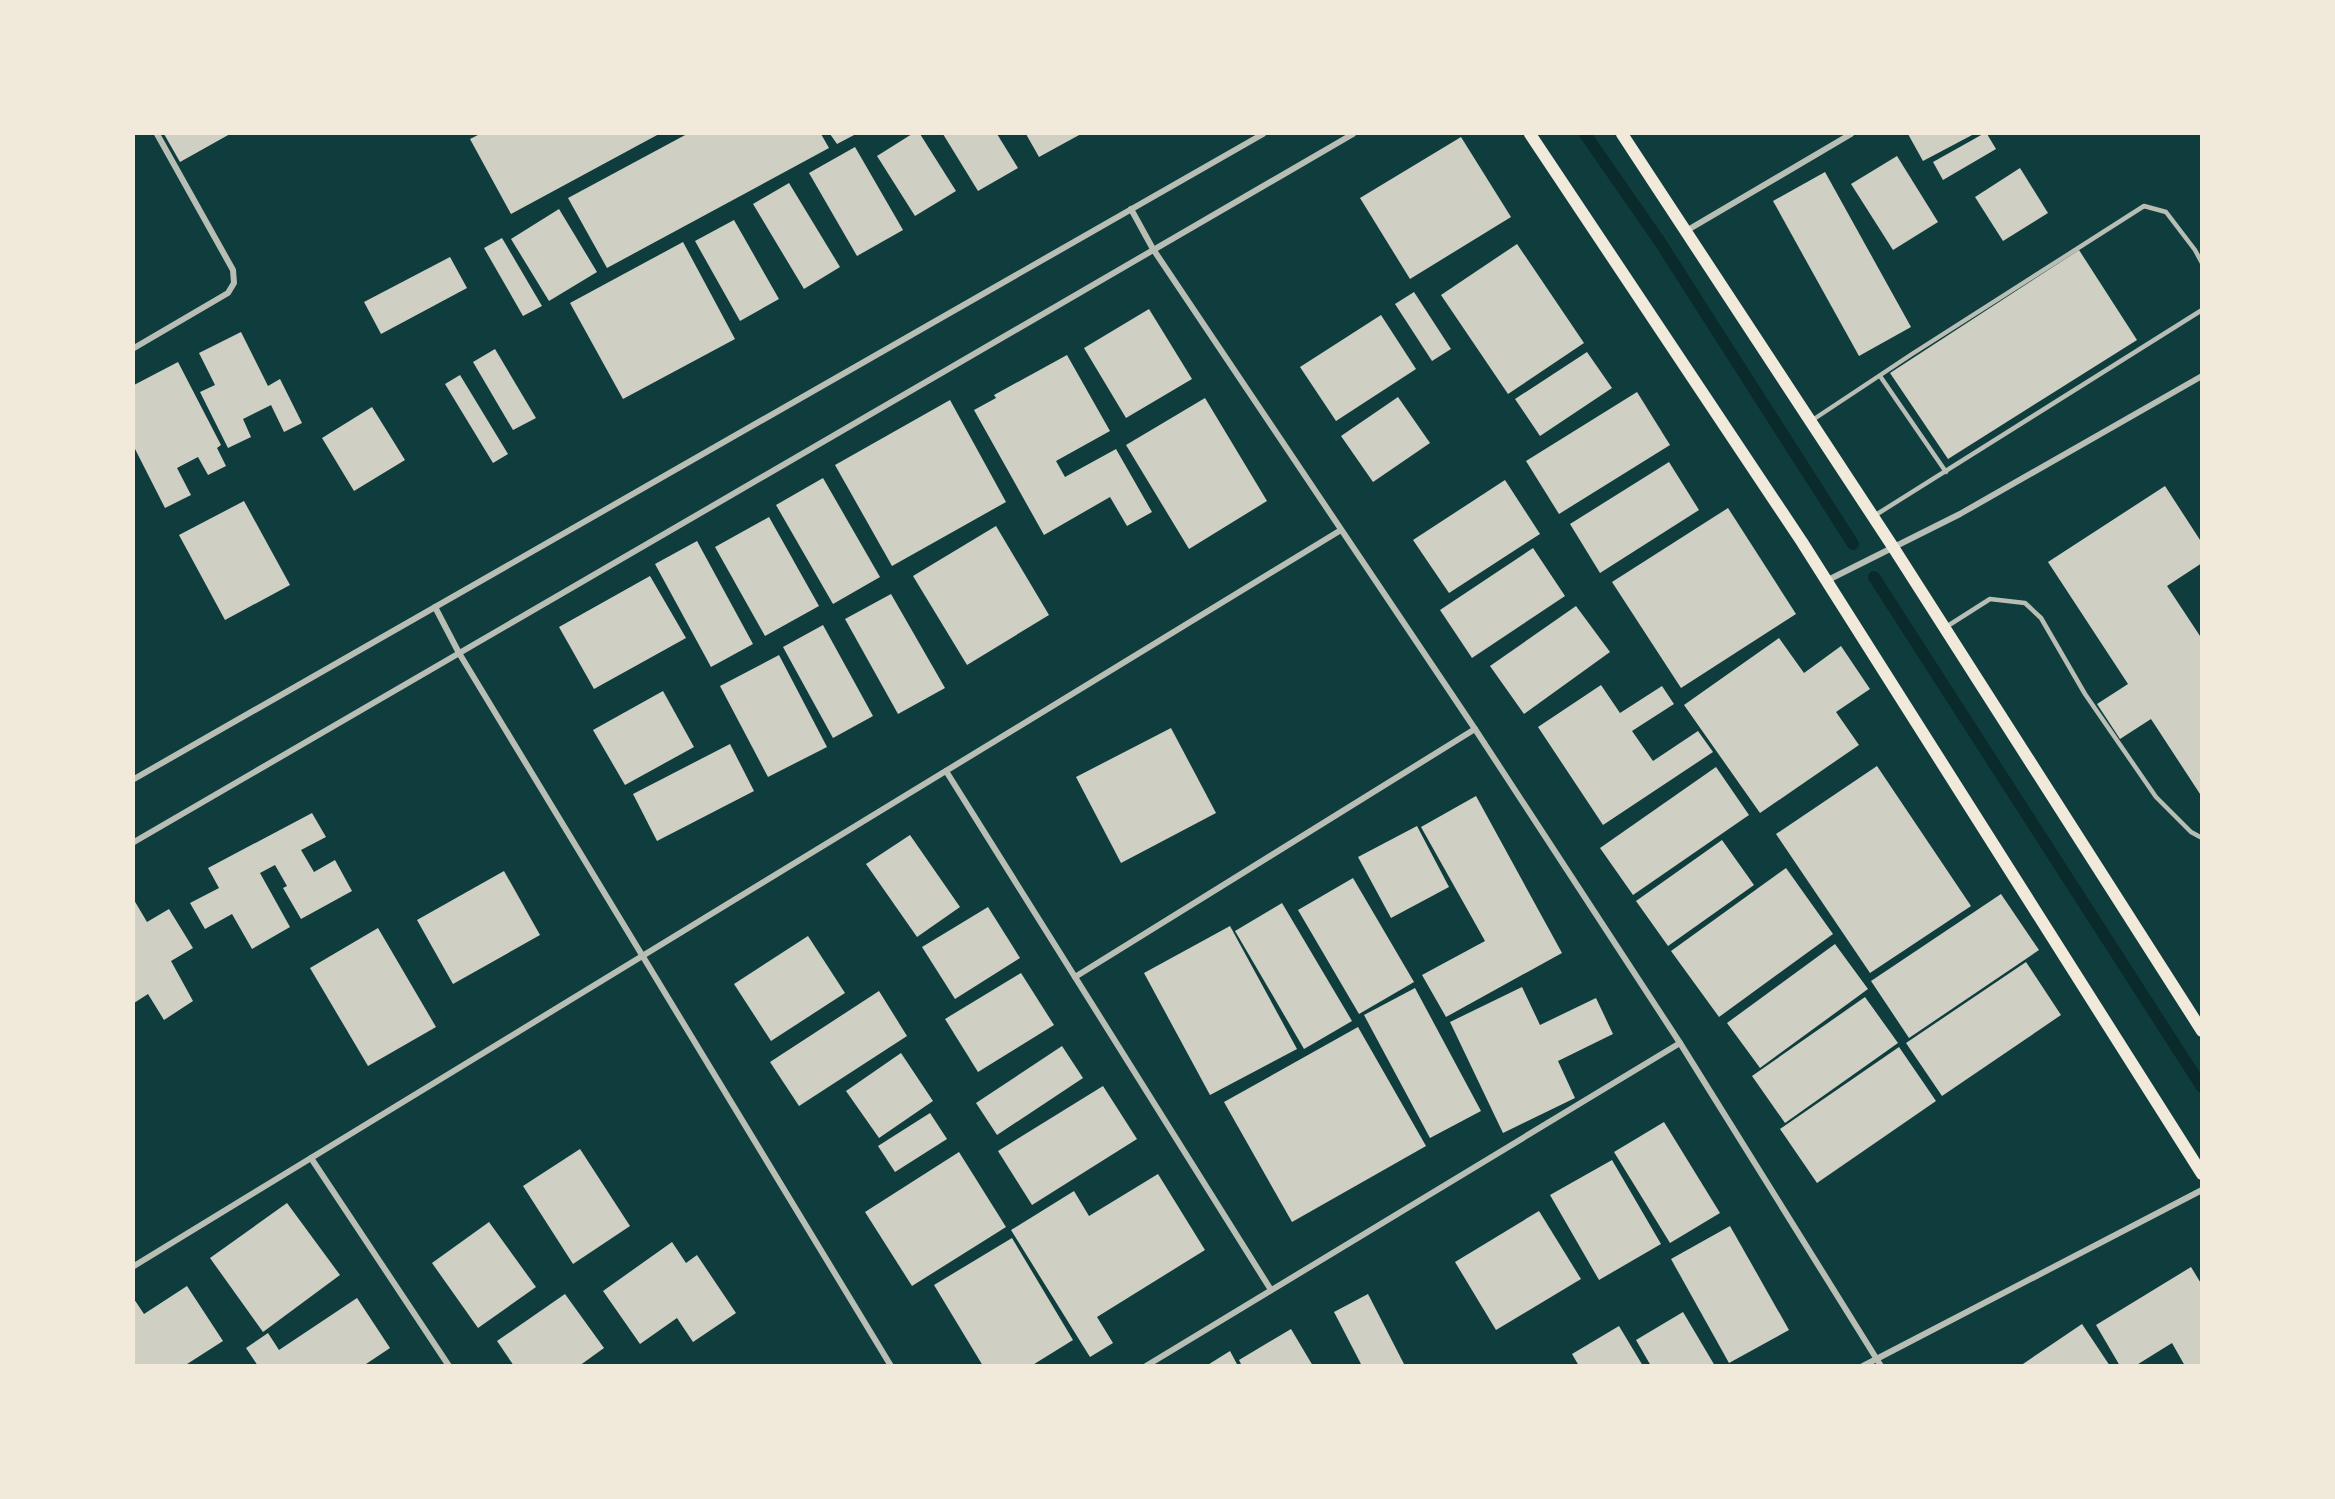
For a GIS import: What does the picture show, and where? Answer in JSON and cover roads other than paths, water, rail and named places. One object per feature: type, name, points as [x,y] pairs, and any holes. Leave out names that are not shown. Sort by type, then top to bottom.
[{"type":"main road","points":[[1530,134],[1826,581],[2202,1174]]},
{"type":"main road","points":[[1622,134],[1893,548],[1948,625],[2202,1031]]},
{"type":"street","points":[[134,348],[228,293],[234,283],[233,270],[157,134]]},
{"type":"street","points":[[134,779],[1263,134]]},
{"type":"street","points":[[134,842],[1353,134]]},
{"type":"street","points":[[1685,231],[1851,134]]},
{"type":"street","points":[[1131,209],[1153,249],[1475,729],[1680,1043],[1881,1365]]},
{"type":"street","points":[[1826,581],[1947,521],[2202,376]]},
{"type":"street","points":[[134,1266],[1341,530]]},
{"type":"street","points":[[435,607],[459,653],[891,1365]]},
{"type":"street","points":[[1075,977],[1475,729]]},
{"type":"street","points":[[946,771],[1271,1290]]},
{"type":"street","points":[[1146,1365],[1680,1043]]},
{"type":"street","points":[[311,1158],[449,1365]]},
{"type":"street","points":[[1863,1365],[2202,1190]]},
{"type":"lane","points":[[1810,422],[2144,206],[2166,212],[2202,262]]},
{"type":"lane","points":[[1873,517],[2202,310]]},
{"type":"lane","points":[[1880,375],[1946,472]]},
{"type":"lane","points":[[1948,625],[1990,599],[2025,603],[2041,618],[2085,694],[2156,797],[2191,832],[2202,838]]},
{"type":"waterway","points":[[1585,134],[1660,242],[1853,544]]},
{"type":"waterway","points":[[1874,577],[2202,1087]]}]
